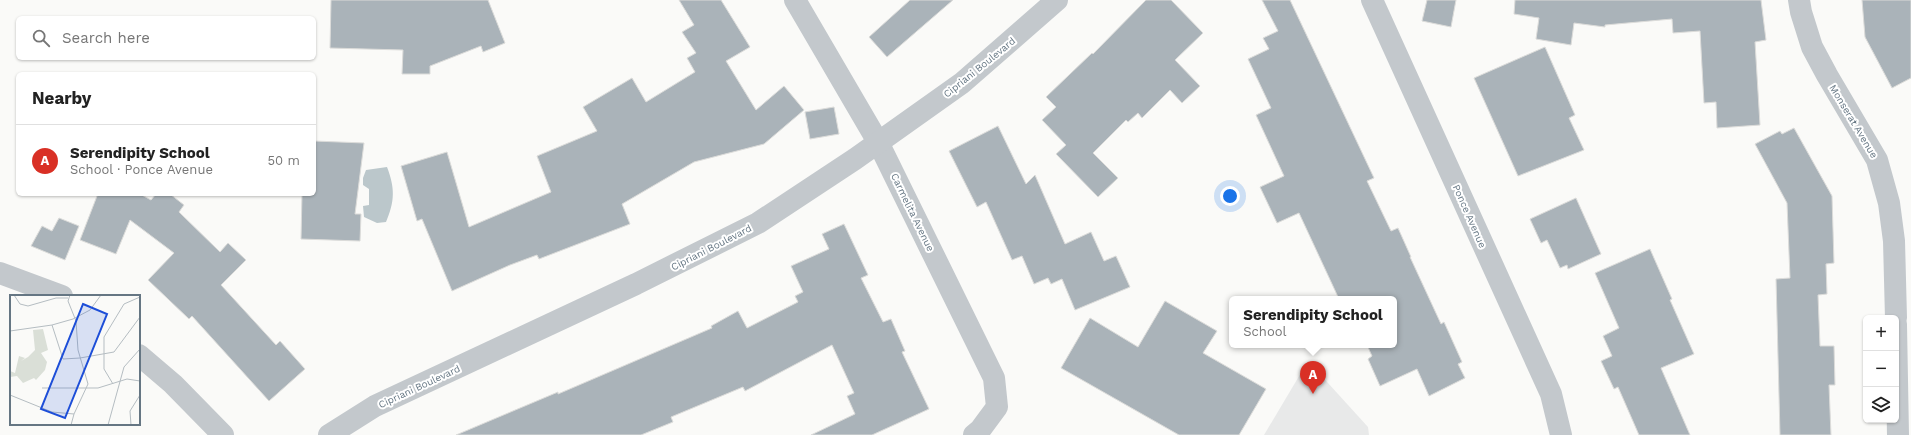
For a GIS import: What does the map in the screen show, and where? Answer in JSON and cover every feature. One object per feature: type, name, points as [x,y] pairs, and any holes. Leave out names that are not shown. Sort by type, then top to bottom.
[{"type":"street","name":"Carmelita Avenue","points":[[795,0],[878,142],[994,378],[997,407],[977,433]]},
{"type":"street","name":"Cipriani Boulevard","points":[[328,435],[375,406],[636,284],[758,223],[962,83],[1058,0]]},
{"type":"street","name":"Ponce Avenue","points":[[1372,0],[1550,394],[1561,435]]},
{"type":"street","name":"Monserat Avenue","points":[[1799,0],[1801,12],[1812,47],[1877,160],[1889,203],[1894,241],[1896,315]]},
{"type":"street","points":[[0,273],[59,295]]},
{"type":"street","points":[[1896,351],[1898,435]]},
{"type":"street","points":[[140,356],[173,384],[223,435]]},
{"type":"shaded area","points":[[387,167],[393,188],[391,208],[386,222],[377,223],[364,217],[363,206],[369,205],[369,189],[363,185],[363,178],[366,170]]},
{"type":"shaded area","points":[[1308,361],[1368,427],[1369,435],[1264,435]]},
{"type":"building","points":[[331,0],[488,0],[505,43],[483,52],[481,46],[430,66],[430,74],[402,74],[403,50],[330,48]]},
{"type":"building","points":[[679,0],[721,0],[750,47],[726,61],[756,110],[784,86],[804,110],[764,144],[694,162],[622,204],[630,224],[539,259],[537,255],[510,265],[452,291],[422,219],[417,221],[401,166],[447,152],[469,227],[551,192],[537,156],[597,131],[583,107],[632,78],[646,102],[695,72],[687,58],[696,53],[682,32],[694,25]]},
{"type":"building","points":[[910,0],[953,0],[887,57],[869,37]]},
{"type":"building","points":[[1146,0],[1171,0],[1203,33],[1175,60],[1200,86],[1182,103],[1170,90],[1142,118],[1138,113],[1128,122],[1126,120],[1093,153],[1118,178],[1098,197],[1056,154],[1066,145],[1042,120],[1056,107],[1046,97],[1092,53],[1093,54]]},
{"type":"building","points":[[1262,0],[1290,0],[1374,178],[1367,181],[1391,231],[1398,228],[1441,324],[1444,322],[1462,362],[1458,364],[1465,378],[1429,396],[1417,369],[1380,386],[1368,359],[1372,356],[1368,348],[1397,348],[1397,296],[1338,296],[1299,213],[1277,223],[1260,187],[1284,176],[1256,115],[1271,108],[1248,59],[1269,49],[1263,38],[1278,31]]},
{"type":"building","points":[[1427,0],[1456,0],[1451,27],[1422,21]]},
{"type":"building","points":[[1515,0],[1761,0],[1766,40],[1755,42],[1760,125],[1717,128],[1716,102],[1704,103],[1700,31],[1673,33],[1672,19],[1605,25],[1605,27],[1574,23],[1571,45],[1536,39],[1539,18],[1514,14]]},
{"type":"building","points":[[1862,0],[1911,0],[1911,78],[1892,88],[1865,37]]},
{"type":"building","points":[[1545,47],[1575,115],[1569,118],[1584,150],[1518,176],[1474,78]]},
{"type":"building","points":[[834,107],[839,134],[810,139],[805,112]]},
{"type":"building","points":[[998,126],[1026,184],[1035,175],[1065,244],[1091,232],[1104,261],[1116,256],[1130,287],[1075,310],[1062,279],[1051,284],[1048,278],[1034,284],[1022,256],[1012,260],[986,202],[977,207],[949,151]]},
{"type":"building","points":[[1794,128],[1832,196],[1834,263],[1826,264],[1827,294],[1818,295],[1820,346],[1834,346],[1835,385],[1829,385],[1831,435],[1780,435],[1776,279],[1790,278],[1787,203],[1755,144],[1780,131],[1782,134]]},
{"type":"building","points":[[316,141],[364,143],[355,214],[361,214],[360,241],[301,239],[302,196],[316,196]]},
{"type":"building","points":[[97,196],[144,196],[151,200],[154,196],[173,196],[184,205],[179,212],[220,252],[228,243],[246,260],[221,285],[276,345],[280,341],[305,369],[269,401],[192,316],[189,319],[148,280],[174,253],[130,220],[116,254],[80,240]]},
{"type":"building","points":[[1576,198],[1601,254],[1568,269],[1567,265],[1560,268],[1547,240],[1541,243],[1530,219]]},
{"type":"building","points":[[59,218],[79,226],[65,260],[31,246],[42,226],[52,231]]},
{"type":"building","points":[[844,224],[868,275],[861,278],[883,322],[891,319],[905,351],[902,352],[929,409],[872,435],[811,435],[855,414],[847,396],[854,393],[832,345],[745,391],[743,387],[671,417],[673,422],[641,435],[456,435],[558,392],[558,394],[712,328],[711,326],[738,311],[747,328],[798,302],[795,296],[803,292],[791,266],[829,249],[822,234]]},
{"type":"building","points":[[1650,249],[1672,299],[1670,300],[1694,354],[1661,368],[1690,435],[1639,435],[1618,387],[1614,389],[1601,361],[1612,356],[1603,336],[1619,328],[1595,273]]},
{"type":"building","points":[[1165,301],[1217,331],[1203,353],[1266,389],[1239,435],[1179,435],[1061,368],[1090,318],[1138,347]]},
{"type":"place","name":"Serendipity School","points":[[1313,394]]}]
